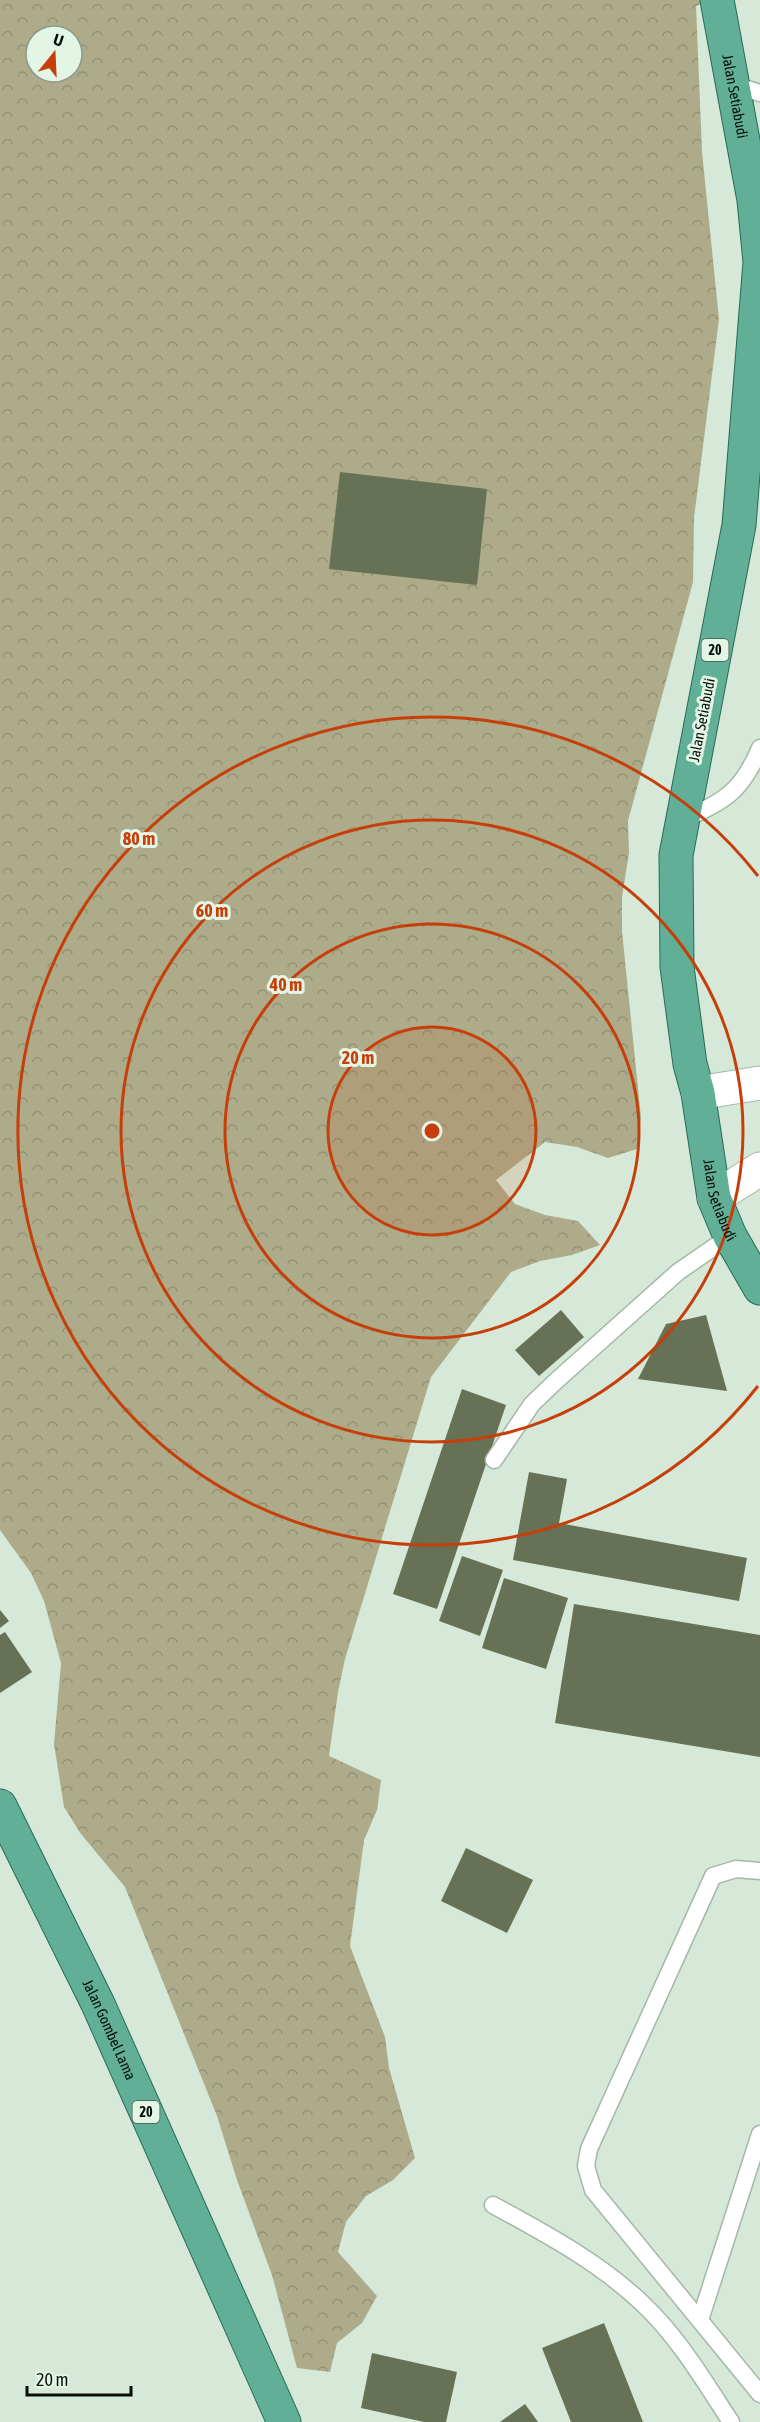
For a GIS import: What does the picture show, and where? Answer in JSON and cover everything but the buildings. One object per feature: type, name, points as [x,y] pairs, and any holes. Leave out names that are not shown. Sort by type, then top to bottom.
[{"type":"highway","name":"Jalan Setiabudi","points":[[717,0],[747,89],[760,262],[739,525],[676,855],[677,967],[690,1064],[698,1093],[714,1198],[730,1236],[760,1288]]},
{"type":"highway","name":"Jalan Gombel Lama","points":[[0,1806],[98,2004],[284,2422]]},
{"type":"street","points":[[698,1093],[760,1083]]},
{"type":"street","points":[[714,1198],[760,1169]]},
{"type":"lane","points":[[682,820],[723,801],[736,790],[760,748]]},
{"type":"lane","points":[[494,1460],[532,1404],[678,1272],[730,1236]]},
{"type":"lane","points":[[760,1871],[735,1869],[713,1876],[589,2149],[586,2166],[593,2190],[760,2394]]},
{"type":"lane","points":[[700,2320],[760,2134]]},
{"type":"lane","points":[[493,2205],[573,2249],[643,2304],[681,2346],[731,2422]]},
{"type":"green space","points":[[0,0],[709,0],[696,6],[702,152],[719,319],[694,518],[693,582],[628,821],[629,853],[622,897],[622,931],[641,1118],[637,1149],[608,1158],[577,1147],[545,1142],[496,1180],[515,1204],[545,1215],[578,1221],[600,1245],[572,1255],[540,1261],[511,1272],[431,1377],[345,1659],[329,1756],[381,1780],[377,1810],[364,1840],[350,1946],[385,2037],[389,2068],[415,2158],[393,2180],[366,2196],[346,2222],[338,2252],[377,2296],[362,2323],[337,2343],[330,2372],[297,2368],[272,2275],[237,2180],[217,2116],[125,1887],[81,1834],[64,1807],[54,1744],[61,1663],[44,1601],[31,1573],[0,1530]]}]
